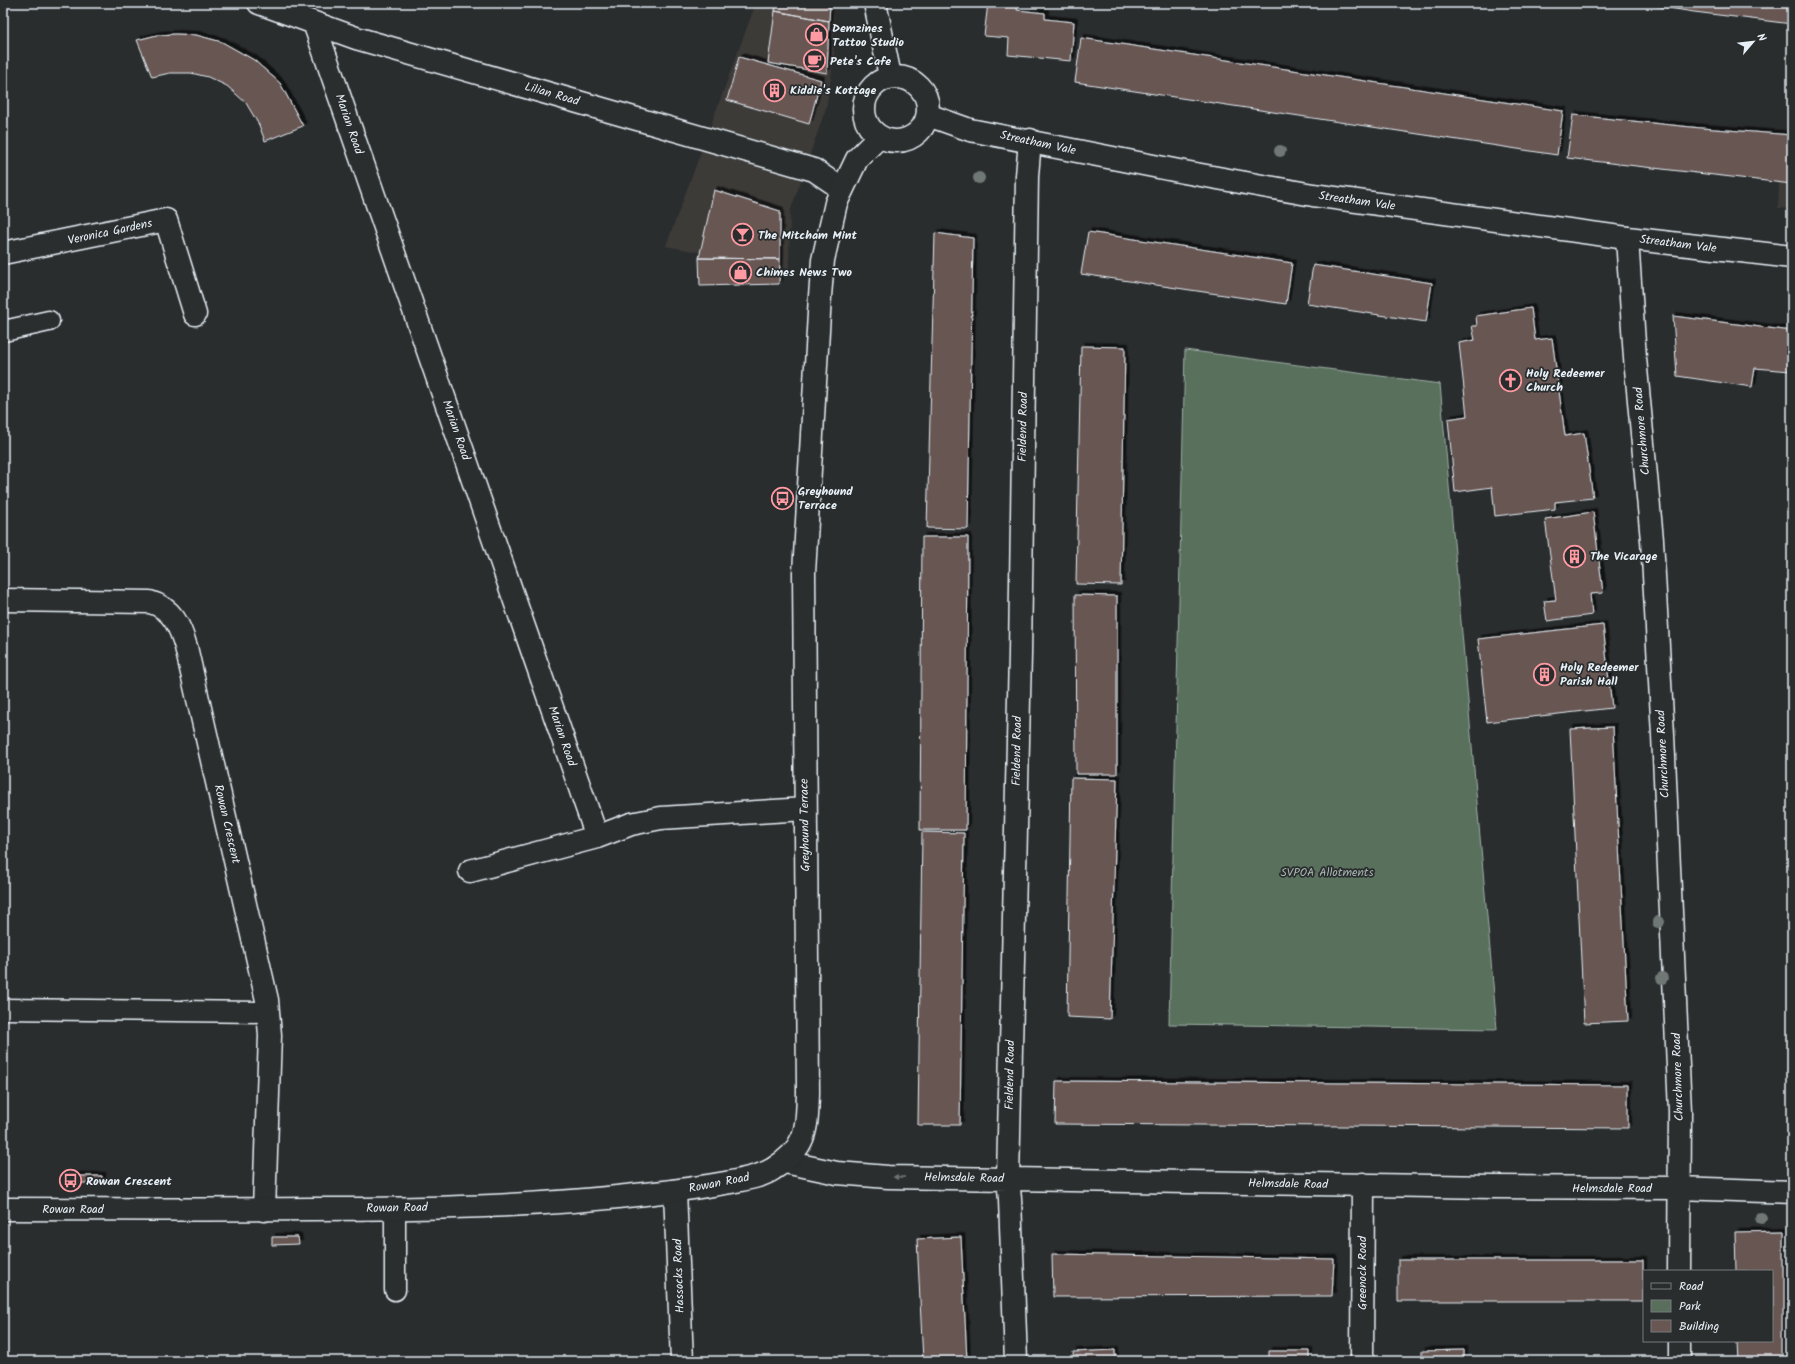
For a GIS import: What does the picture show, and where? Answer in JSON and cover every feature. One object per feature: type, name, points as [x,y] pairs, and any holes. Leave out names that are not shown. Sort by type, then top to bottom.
[{"type":"street","name":"Lilian Road","points":[[259,3],[356,38],[814,170],[842,189]]},
{"type":"street","points":[[875,3],[890,76]]},
{"type":"street","name":"Marian Road","points":[[314,23],[597,836]]},
{"type":"street","points":[[890,76],[902,77],[914,81],[923,90],[928,102],[928,115],[924,126],[915,135],[904,140],[891,141],[879,137],[872,131],[866,122],[863,103],[867,93],[872,86],[880,80],[890,76]]},
{"type":"street","name":"Streatham Vale","points":[[928,115],[964,128],[1184,172],[1313,195],[1627,238],[1792,257]]},
{"type":"street","name":"Greyhound Terrace","points":[[785,1162],[794,1153],[803,1139],[807,1114],[803,580],[823,260],[829,228],[842,189],[857,159],[879,137]]},
{"type":"street","name":"Fieldend Road","points":[[1016,1361],[1008,1179],[1020,638],[1027,176],[1030,140]]},
{"type":"street","name":"Veronica Gardens","points":[[3,253],[166,220],[195,314]]},
{"type":"street","name":"Churchmore Road","points":[[1627,238],[1635,358],[1652,540],[1663,735],[1680,1111],[1679,1270]]},
{"type":"street","name":"Rowan Crescent","points":[[3,600],[150,602],[160,605],[174,618],[186,647],[262,977],[268,1012],[270,1035],[264,1210]]},
{"type":"street","points":[[470,872],[597,836],[631,824],[660,818],[805,808]]},
{"type":"street","name":"Helmsdale Road","points":[[785,1162],[837,1173],[888,1177],[1494,1187],[1679,1188],[1792,1192]]},
{"type":"street","name":"Rowan Road","points":[[3,1209],[395,1209],[548,1203],[605,1199],[675,1191],[739,1180],[761,1174],[785,1162]]},
{"type":"street","name":"Greenock Road","points":[[1362,1361],[1363,1184]]},
{"type":"street","name":"Hassocks Road","points":[[675,1191],[682,1361]]},
{"type":"street","points":[[1679,1342],[1679,1361]]},
{"type":"lane","points":[[3,328],[4,331],[49,322]]},
{"type":"lane","points":[[3,1008],[268,1012]]},
{"type":"lane","points":[[395,1209],[395,1290]]},
{"type":"shaded area","points":[[756,3],[834,3],[834,59],[826,108],[790,212],[789,269],[666,246]]},
{"type":"shaded area","points":[[1781,134],[1792,135],[1792,209],[1778,208]]},
{"type":"green space","name":"SVPOA Allotments","points":[[1185,350],[1440,384],[1497,1029],[1169,1024]]},
{"type":"building","points":[[776,3],[830,3],[829,21],[775,11]]},
{"type":"building","points":[[988,3],[1018,3],[1017,10],[1045,13],[1045,19],[1074,22],[1071,61],[1008,55],[1009,38],[984,36]]},
{"type":"building","points":[[1637,3],[1792,3],[1792,24],[1694,12]]},
{"type":"building","points":[[775,11],[829,21],[827,73],[768,63]]},
{"type":"building","points":[[157,35],[196,35],[222,42],[254,60],[280,83],[303,126],[265,141],[259,125],[246,103],[227,86],[208,77],[191,73],[170,73],[152,77],[137,40]]},
{"type":"building","points":[[1081,38],[1563,111],[1557,155],[1075,82]]},
{"type":"building","name":"Kiddie's Kottage","points":[[739,57],[821,80],[809,124],[727,100]]},
{"type":"building","points":[[1573,115],[1701,128],[1792,135],[1792,184],[1567,158]]},
{"type":"building","name":"The Mitcham Mint","points":[[714,190],[780,211],[780,259],[699,258]]},
{"type":"building","points":[[1088,232],[1292,263],[1286,304],[1081,274]]},
{"type":"building","points":[[935,233],[973,238],[968,529],[927,528]]},
{"type":"building","name":"Chimes News Two","points":[[699,258],[780,259],[779,284],[700,286]]},
{"type":"building","points":[[1313,265],[1432,283],[1426,322],[1307,304]]},
{"type":"building","name":"Holy Redeemer Church","points":[[1531,308],[1535,340],[1552,338],[1565,436],[1584,433],[1593,498],[1555,502],[1555,509],[1495,516],[1492,487],[1455,492],[1448,419],[1467,416],[1459,343],[1475,340],[1472,326],[1477,326],[1476,316]]},
{"type":"building","points":[[1673,316],[1792,331],[1791,371],[1755,368],[1752,387],[1677,376]]},
{"type":"building","points":[[1081,346],[1125,347],[1121,585],[1076,584]]},
{"type":"building","name":"The Vicarage","points":[[1593,512],[1603,593],[1590,594],[1592,615],[1547,621],[1544,601],[1556,600],[1545,519]]},
{"type":"building","points":[[922,537],[968,537],[966,830],[920,830]]},
{"type":"building","points":[[1075,595],[1117,596],[1117,774],[1076,774]]},
{"type":"building","name":"Holy Redeemer Parish Hall","points":[[1603,625],[1612,708],[1487,722],[1478,639]]},
{"type":"building","points":[[1613,727],[1628,1021],[1584,1023],[1570,729]]},
{"type":"building","points":[[1071,778],[1117,779],[1110,1019],[1067,1017]]},
{"type":"building","points":[[922,832],[964,833],[960,1125],[918,1125]]},
{"type":"building","points":[[1056,1081],[1628,1085],[1628,1128],[1055,1124]]},
{"type":"building","points":[[76,1176],[102,1176],[102,1183],[77,1183]]},
{"type":"building","points":[[1783,1231],[1783,1361],[1738,1361],[1737,1342],[1773,1342],[1773,1270],[1736,1270],[1735,1232]]},
{"type":"building","points":[[272,1237],[298,1237],[299,1244],[272,1245]]},
{"type":"building","points":[[961,1237],[967,1361],[923,1361],[917,1239]]},
{"type":"building","points":[[1052,1254],[1334,1259],[1332,1296],[1053,1297]]},
{"type":"building","points":[[1398,1260],[1643,1260],[1643,1301],[1398,1301]]},
{"type":"building","points":[[1115,1350],[1115,1361],[1074,1361],[1073,1352]]},
{"type":"building","points":[[1464,1350],[1464,1361],[1422,1361],[1422,1351]]},
{"type":"building","points":[[1269,1351],[1309,1351],[1309,1361],[1269,1361]]},
{"type":"building","points":[[1585,1359],[1626,1360],[1626,1361],[1585,1361]]},
{"type":"place","name":"Demzines Tattoo Studio","points":[[816,35]]},
{"type":"place","name":"Pete's Cafe","points":[[815,61]]},
{"type":"place","name":"Kiddie's Kottage","points":[[774,90]]},
{"type":"place","name":"The Mitcham Mint","points":[[742,235]]},
{"type":"place","name":"Chimes News Two","points":[[740,272]]},
{"type":"place","name":"Holy Redeemer Church","points":[[1510,380]]},
{"type":"place","name":"Greyhound Terrace","points":[[783,498]]},
{"type":"place","name":"The Vicarage","points":[[1574,556]]},
{"type":"place","name":"Holy Redeemer Parish Hall","points":[[1545,674]]},
{"type":"place","name":"Rowan Crescent","points":[[71,1181]]}]
